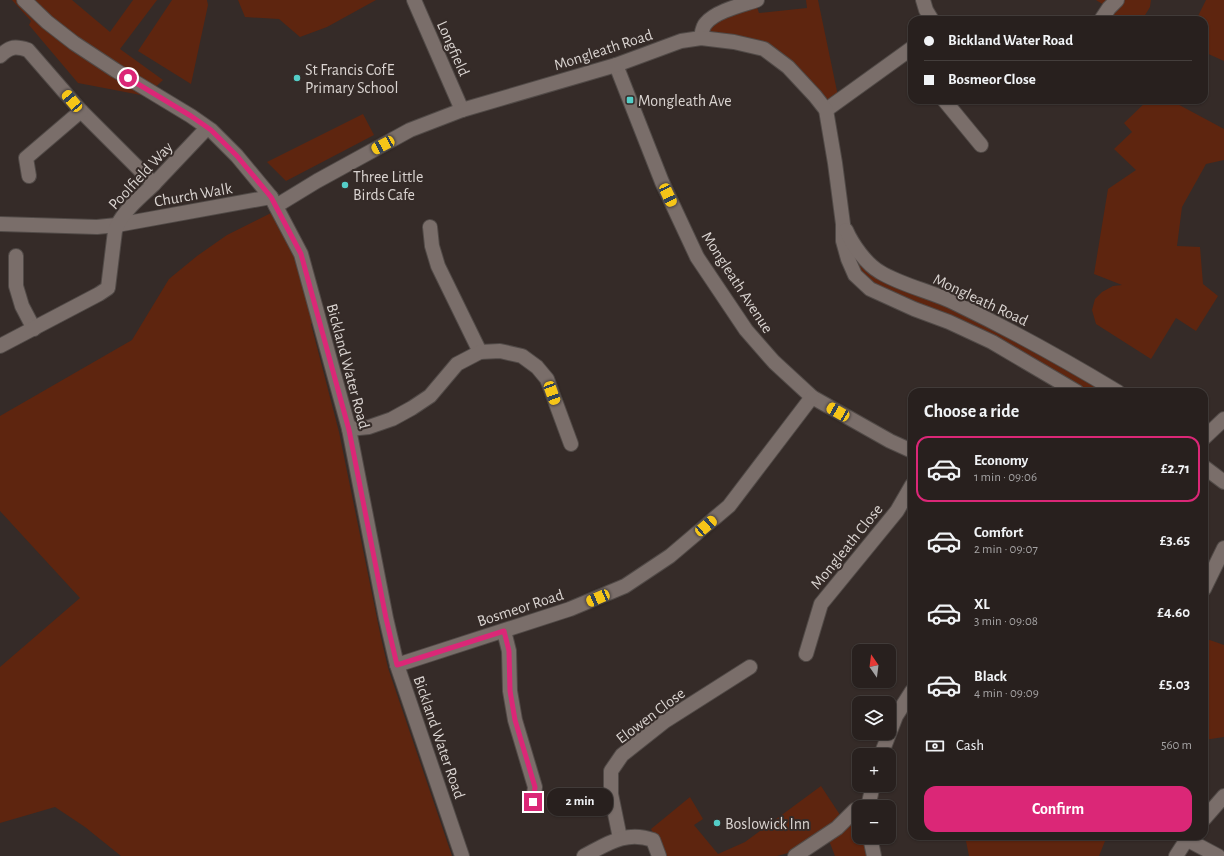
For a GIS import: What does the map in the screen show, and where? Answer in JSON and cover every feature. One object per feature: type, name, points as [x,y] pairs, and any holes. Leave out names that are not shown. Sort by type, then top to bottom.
[{"type":"street","name":"Bickland Water Road","points":[[24,0],[47,22],[74,43],[115,70],[191,116],[207,128],[237,156],[274,202],[290,231],[301,254],[349,430],[386,618],[397,665],[462,856]]},
{"type":"street","name":"Longfield","points":[[414,0],[462,110]]},
{"type":"street","points":[[701,38],[705,24],[712,18],[732,8],[758,0]]},
{"type":"street","points":[[923,0],[930,16]]},
{"type":"street","points":[[1104,16],[1117,0]]},
{"type":"street","name":"Mongleath Road","points":[[274,202],[317,181],[410,130],[462,110],[616,65],[681,41],[701,38],[734,42],[764,50],[788,67],[826,110],[836,163],[843,224],[843,241],[848,259],[855,275],[870,289],[914,309],[949,322],[992,342],[1070,388]]},
{"type":"street","points":[[0,56],[6,51],[17,47],[28,50],[80,111],[154,184]]},
{"type":"street","points":[[826,110],[908,54]]},
{"type":"street","name":"Mongleath Avenue","points":[[616,65],[660,177],[697,257],[746,330],[774,362],[812,397],[890,441],[908,449]]},
{"type":"street","points":[[947,104],[981,145]]},
{"type":"street","points":[[29,176],[26,158],[80,111]]},
{"type":"street","name":"Poolfield Way","points":[[0,346],[108,288],[115,230],[117,225],[137,200],[207,128]]},
{"type":"street","name":"Church Walk","points":[[0,224],[97,227],[274,202]]},
{"type":"street","name":"Mongleath Road","points":[[843,224],[850,240],[860,254],[879,271],[953,302],[1002,326],[1111,388]]},
{"type":"street","points":[[430,227],[432,246],[438,266],[480,352]]},
{"type":"street","points":[[16,256],[16,286],[22,306],[34,329]]},
{"type":"street","points":[[349,430],[369,427],[392,419],[430,396],[457,364],[480,352],[500,351],[522,356],[537,366],[547,379],[571,444]]},
{"type":"street","name":"Bosmeor Road","points":[[397,665],[570,609],[625,586],[670,556],[729,506],[812,397]]},
{"type":"street","points":[[1208,434],[1224,420]]},
{"type":"street","points":[[1208,470],[1224,482]]},
{"type":"street","name":"Mongleath Close","points":[[806,654],[821,604],[897,511],[908,492]]},
{"type":"street","points":[[1208,581],[1224,548]]},
{"type":"street","points":[[504,631],[509,651],[510,691],[515,720],[535,787],[533,802]]},
{"type":"street","name":"Elowen Close","points":[[620,838],[611,794],[611,771],[622,756],[665,721],[750,667]]},
{"type":"street","points":[[884,748],[896,716],[908,697]]},
{"type":"street","points":[[1208,814],[1224,796]]},
{"type":"street","points":[[795,856],[837,828],[852,813]]},
{"type":"street","points":[[584,856],[620,838],[645,836],[653,840],[659,856]]},
{"type":"street","points":[[1176,856],[1186,840]]},
{"type":"street","points":[[1190,840],[1218,856]]},
{"type":"street","points":[[871,844],[874,856]]},
{"type":"shaded area","points":[[12,0],[72,0],[110,32],[133,0],[157,0],[120,49],[163,80],[146,96],[78,83],[29,25],[31,21]]},
{"type":"shaded area","points":[[172,0],[207,0],[208,5],[191,84],[138,51]]},
{"type":"shaded area","points":[[238,0],[376,0],[327,27],[300,37],[279,19],[245,17]]},
{"type":"shaded area","points":[[806,0],[818,0],[838,96],[826,104],[785,56],[753,39],[709,35],[711,22],[757,7],[759,13],[807,8]]},
{"type":"shaded area","points":[[1096,0],[1151,0],[1150,7],[1144,16],[1108,16],[1112,10]]},
{"type":"shaded area","points":[[1206,0],[1224,0],[1224,61],[1208,54],[1208,16],[1198,16]]},
{"type":"shaded area","points":[[1144,104],[1177,104],[1224,129],[1224,160],[1206,164],[1182,207],[1177,246],[1200,247],[1203,284],[1218,296],[1196,331],[1176,318],[1151,359],[1096,324],[1092,310],[1095,299],[1102,292],[1113,286],[1122,285],[1094,274],[1108,189],[1136,170],[1114,149],[1132,132],[1124,123]]},
{"type":"shaded area","points":[[363,114],[374,135],[286,181],[267,162]]},
{"type":"shaded area","points":[[273,212],[295,257],[313,323],[311,324],[339,432],[388,668],[452,856],[121,856],[85,827],[55,807],[0,823],[0,667],[80,598],[0,511],[0,416],[132,340],[169,279],[197,256],[227,235]]},
{"type":"shaded area","points":[[849,246],[950,305],[1104,388],[1079,388],[1053,373],[872,285],[859,273]]},
{"type":"shaded area","points":[[1208,639],[1224,645],[1224,737],[1208,739]]},
{"type":"shaded area","points":[[821,786],[842,818],[788,853],[777,856],[664,856],[651,829],[690,797],[703,819],[694,825],[718,854],[745,842]]},
{"type":"shaded area","points":[[851,823],[852,844],[865,844],[869,856],[835,856],[828,838]]},
{"type":"shaded area","points":[[966,840],[1105,840],[1099,856],[969,856]]},
{"type":"place","name":"St Francis CofE Primary School","points":[[297,78]]},
{"type":"place","name":"Mongleath Ave","points":[[630,100]]},
{"type":"place","name":"Three Little Birds Cafe","points":[[345,185]]},
{"type":"place","name":"Boslowick Inn","points":[[717,823]]},
{"type":"route","points":[[128,78],[154,92],[211,130],[237,156],[271,197],[301,254],[349,430],[386,618],[397,665],[504,631],[509,651],[510,691],[515,720],[535,787],[533,802]]}]
